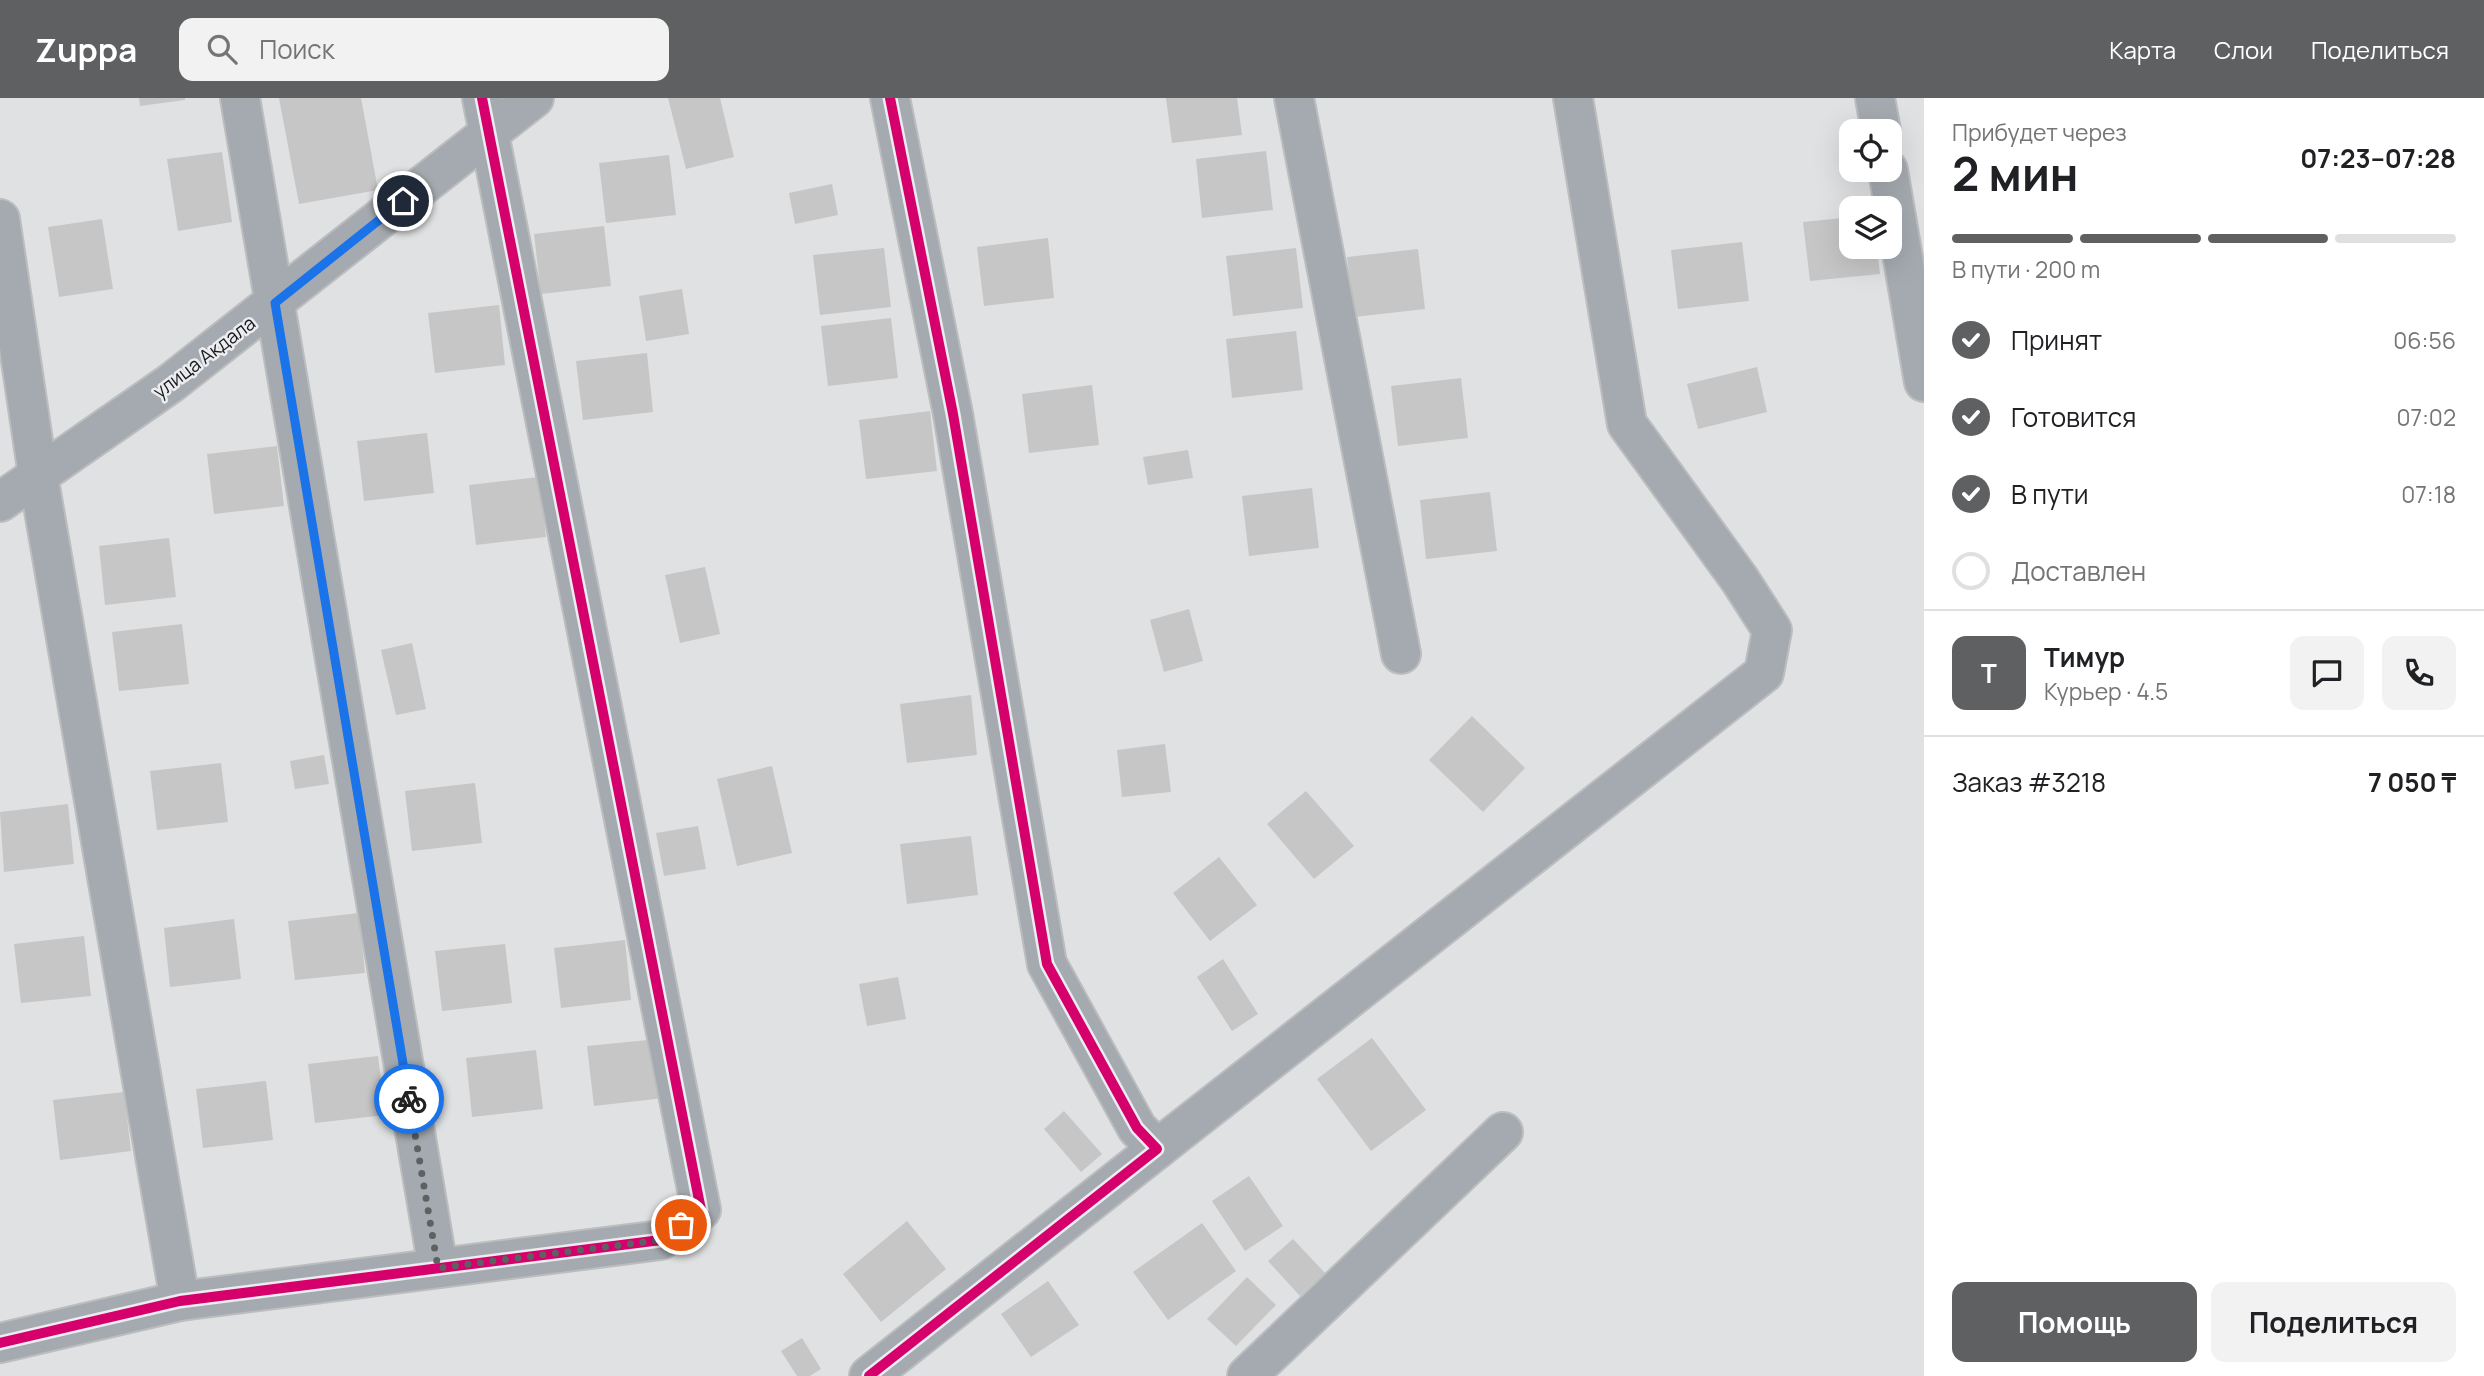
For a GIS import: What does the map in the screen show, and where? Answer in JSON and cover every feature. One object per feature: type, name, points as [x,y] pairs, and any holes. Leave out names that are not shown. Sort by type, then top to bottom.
[{"type":"street","points":[[240,98],[438,1268]]},
{"type":"street","name":"улица Акдала","points":[[0,502],[171,383],[275,303],[485,115],[534,98]]},
{"type":"street","points":[[890,98],[953,414],[1047,964],[1137,1128],[1157,1149]]},
{"type":"street","points":[[1294,98],[1401,654]]},
{"type":"street","points":[[869,1376],[1764,673],[1773,630],[1627,424],[1573,98]]},
{"type":"street","points":[[1875,98],[1879,119]]},
{"type":"street","points":[[0,1343],[180,1301],[661,1240],[701,1210],[485,115]]},
{"type":"street","points":[[1890,182],[1924,382]]},
{"type":"street","points":[[0,219],[38,475],[180,1301]]},
{"type":"street","points":[[1247,1376],[1503,1132]]},
{"type":"building","points":[[139,98],[185,98],[185,100],[140,106]]},
{"type":"building","points":[[279,98],[361,98],[378,190],[299,204]]},
{"type":"building","points":[[668,98],[720,98],[734,157],[686,169]]},
{"type":"building","points":[[1166,98],[1237,98],[1242,135],[1172,143]]},
{"type":"building","points":[[1266,151],[1273,210],[1202,218],[1196,159]]},
{"type":"building","points":[[222,152],[232,222],[178,231],[167,159]]},
{"type":"building","points":[[669,155],[676,215],[606,223],[599,163]]},
{"type":"building","points":[[832,184],[838,215],[795,224],[789,193]]},
{"type":"building","points":[[1839,218],[1839,259],[1878,259],[1880,274],[1810,281],[1803,222]]},
{"type":"building","points":[[102,219],[113,289],[59,297],[48,227]]},
{"type":"building","points":[[604,226],[611,286],[541,294],[534,234]]},
{"type":"building","points":[[1048,238],[1054,298],[984,306],[977,247]]},
{"type":"building","points":[[1742,242],[1749,301],[1678,309],[1671,250]]},
{"type":"building","points":[[884,248],[891,307],[820,315],[813,255]]},
{"type":"building","points":[[1296,248],[1303,308],[1233,316],[1226,256]]},
{"type":"building","points":[[1418,249],[1425,309],[1354,317],[1347,257]]},
{"type":"building","points":[[682,289],[689,334],[646,341],[639,296]]},
{"type":"building","points":[[499,305],[505,365],[435,373],[428,313]]},
{"type":"building","points":[[891,318],[898,378],[828,386],[821,326]]},
{"type":"building","points":[[1296,331],[1303,390],[1232,398],[1226,339]]},
{"type":"building","points":[[647,353],[653,412],[583,420],[576,361]]},
{"type":"building","points":[[1757,367],[1767,412],[1698,429],[1687,384]]},
{"type":"building","points":[[1461,378],[1468,438],[1398,446],[1391,386]]},
{"type":"building","points":[[1092,385],[1099,445],[1029,453],[1022,394]]},
{"type":"building","points":[[930,411],[937,471],[866,479],[859,420]]},
{"type":"building","points":[[427,433],[434,493],[364,501],[357,441]]},
{"type":"building","points":[[277,446],[284,506],[214,514],[207,454]]},
{"type":"building","points":[[1188,450],[1193,478],[1148,485],[1143,457]]},
{"type":"building","points":[[539,477],[546,537],[476,545],[469,485]]},
{"type":"building","points":[[1312,488],[1319,548],[1249,556],[1242,496]]},
{"type":"building","points":[[1490,492],[1497,551],[1426,559],[1420,500]]},
{"type":"building","points":[[169,538],[176,597],[105,605],[99,546]]},
{"type":"building","points":[[705,567],[720,634],[680,643],[665,575]]},
{"type":"building","points":[[1189,609],[1203,661],[1164,672],[1150,620]]},
{"type":"building","points":[[182,624],[189,684],[119,691],[112,632]]},
{"type":"building","points":[[412,643],[426,709],[396,715],[381,650]]},
{"type":"building","points":[[971,695],[977,755],[907,763],[900,704]]},
{"type":"building","points":[[1472,716],[1525,768],[1483,812],[1429,760]]},
{"type":"building","points":[[1165,744],[1171,792],[1122,797],[1117,750]]},
{"type":"building","points":[[324,755],[329,784],[295,789],[290,761]]},
{"type":"building","points":[[221,763],[228,822],[157,830],[150,771]]},
{"type":"building","points":[[772,766],[792,853],[737,866],[717,779]]},
{"type":"building","points":[[475,783],[482,843],[412,851],[405,791]]},
{"type":"building","points":[[1306,791],[1354,846],[1314,879],[1267,824]]},
{"type":"building","points":[[68,804],[74,864],[4,872],[0,812]]},
{"type":"building","points":[[698,826],[706,869],[664,876],[656,833]]},
{"type":"building","points":[[971,836],[978,895],[907,904],[900,844]]},
{"type":"building","points":[[1219,857],[1257,905],[1210,941],[1173,893]]},
{"type":"building","points":[[359,913],[365,973],[295,980],[288,921]]},
{"type":"building","points":[[234,919],[241,979],[170,987],[164,928]]},
{"type":"building","points":[[84,936],[91,996],[21,1003],[14,944]]},
{"type":"building","points":[[625,940],[631,1000],[561,1008],[554,948]]},
{"type":"building","points":[[505,944],[512,1003],[442,1011],[435,951]]},
{"type":"building","points":[[1223,959],[1258,1014],[1232,1031],[1197,977]]},
{"type":"building","points":[[898,977],[906,1019],[867,1026],[859,984]]},
{"type":"building","points":[[1372,1038],[1426,1110],[1371,1151],[1317,1079]]},
{"type":"building","points":[[658,1039],[664,1098],[594,1106],[587,1046]]},
{"type":"building","points":[[536,1050],[543,1109],[472,1117],[466,1058]]},
{"type":"building","points":[[378,1056],[385,1115],[315,1123],[308,1064]]},
{"type":"building","points":[[266,1081],[273,1140],[203,1148],[196,1089]]},
{"type":"building","points":[[124,1092],[131,1151],[60,1160],[53,1100]]},
{"type":"building","points":[[1064,1111],[1102,1154],[1081,1172],[1044,1129]]},
{"type":"building","points":[[1249,1176],[1283,1226],[1245,1251],[1212,1201]]},
{"type":"building","points":[[907,1221],[946,1269],[881,1322],[843,1274]]},
{"type":"building","points":[[1202,1223],[1236,1271],[1168,1320],[1133,1272]]},
{"type":"building","points":[[1293,1239],[1325,1273],[1300,1296],[1268,1261]]},
{"type":"building","points":[[1247,1277],[1276,1305],[1236,1346],[1207,1319]]},
{"type":"building","points":[[1048,1281],[1079,1325],[1031,1357],[1001,1314]]},
{"type":"building","points":[[802,1338],[821,1369],[810,1376],[797,1376],[781,1351]]},
{"type":"cycle path","points":[[0,1343],[180,1301],[661,1240],[701,1210],[482,98]]},
{"type":"cycle path","points":[[869,1376],[1157,1149],[1137,1128],[1047,964],[953,414],[890,98]]},
{"type":"way so far","points":[[409,1099],[438,1268],[661,1240],[681,1225]]},
{"type":"route","points":[[403,201],[275,303],[409,1099]]}]
